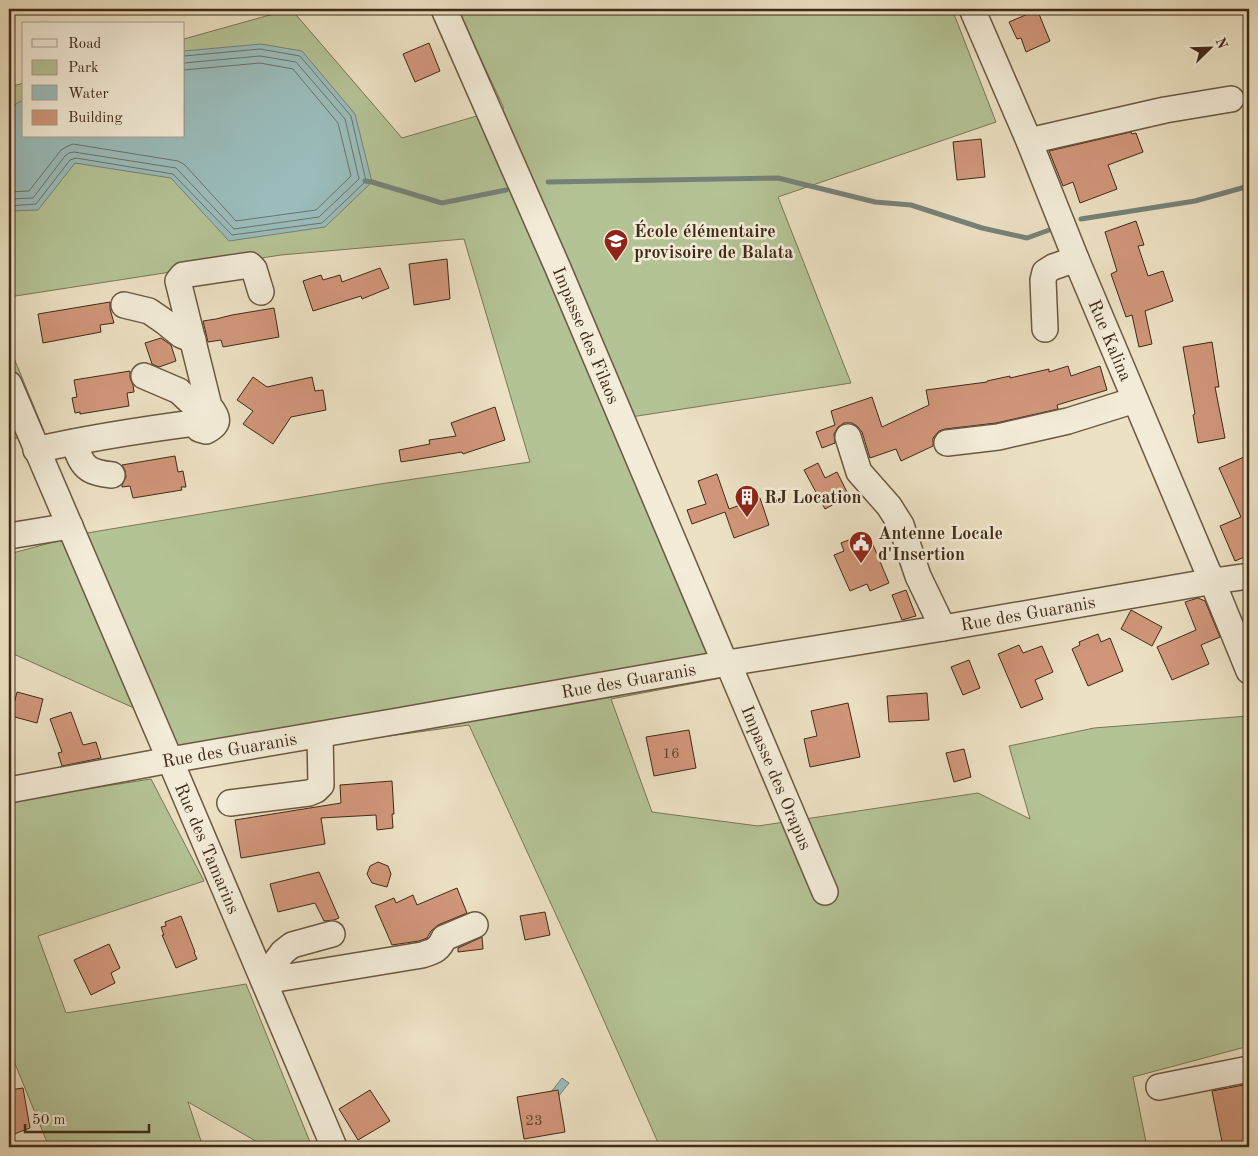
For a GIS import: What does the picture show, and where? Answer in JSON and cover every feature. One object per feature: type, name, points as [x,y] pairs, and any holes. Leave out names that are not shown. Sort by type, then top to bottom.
[{"type":"street","name":"Impasse des Filaos","points":[[444,9],[561,275],[722,656],[728,663]]},
{"type":"street","name":"Rue Kalina","points":[[972,9],[1029,141],[1135,400],[1208,572],[1214,581],[1215,588],[1249,671]]},
{"type":"street","points":[[1029,141],[1164,110],[1231,99]]},
{"type":"street","points":[[1045,329],[1043,280],[1045,272],[1053,267],[1076,259]]},
{"type":"street","points":[[200,413],[193,340],[178,281],[183,275],[250,265],[254,269],[261,292]]},
{"type":"street","points":[[124,305],[149,311],[181,335],[193,340]]},
{"type":"street","points":[[144,376],[180,391],[200,413]]},
{"type":"street","name":"Rue des Tamarins","points":[[9,384],[170,760],[270,980],[334,1147]]},
{"type":"street","points":[[947,443],[1007,435],[1068,421],[1135,400]]},
{"type":"street","points":[[36,450],[128,432],[200,413]]},
{"type":"street","points":[[848,437],[858,472],[889,506],[901,525],[918,576],[943,628]]},
{"type":"street","points":[[74,442],[77,454],[86,468],[97,473],[112,475]]},
{"type":"street","points":[[9,536],[70,526]]},
{"type":"street","name":"Rue des Guaranis","points":[[9,790],[170,760],[728,663],[1249,576]]},
{"type":"street","name":"Impasse des Orapus","points":[[728,663],[825,892]]},
{"type":"street","points":[[230,803],[309,793],[316,790],[321,784],[320,734]]},
{"type":"street","points":[[332,934],[292,945],[277,960],[270,980],[422,955],[434,951],[441,946],[444,938],[474,925]]},
{"type":"street","points":[[1159,1087],[1249,1069]]},
{"type":"green space","points":[[291,9],[402,138],[504,108],[457,9],[952,9],[996,122],[778,197],[851,383],[631,417],[742,674],[611,699],[652,812],[758,826],[978,793],[1030,819],[1009,746],[1094,728],[1248,716],[1249,1046],[1133,1077],[1147,1147],[660,1147],[469,725],[193,763],[134,708],[9,652],[9,554],[87,533],[380,484],[530,462],[464,239],[281,255],[9,297],[9,87],[22,84],[22,138],[185,138],[185,39]]},
{"type":"green space","points":[[9,346],[44,431],[9,440]]},
{"type":"green space","points":[[151,779],[204,881],[38,936],[66,1013],[246,984],[312,1147],[266,1147],[188,1102],[203,1147],[49,1147],[9,1049],[9,801]]},
{"type":"water","points":[[261,44],[302,51],[355,114],[372,182],[325,227],[229,241],[171,178],[75,163],[38,210],[9,211],[9,109],[22,101],[22,138],[185,138],[185,51]]},
{"type":"water","points":[[562,1078],[569,1083],[558,1097],[551,1092]]},
{"type":"building","points":[[1035,11],[1037,15],[1039,14],[1050,41],[1026,52],[1021,38],[1017,39],[1009,22]]},
{"type":"building","points":[[429,43],[440,71],[415,82],[403,54]]},
{"type":"building","points":[[1131,132],[1132,134],[1136,133],[1143,152],[1108,165],[1117,189],[1080,203],[1073,182],[1063,186],[1049,151]]},
{"type":"building","points":[[981,139],[985,177],[957,180],[953,142]]},
{"type":"building","points":[[1136,221],[1144,245],[1138,246],[1148,276],[1163,271],[1173,301],[1145,311],[1152,344],[1139,347],[1132,315],[1126,317],[1111,274],[1117,271],[1105,232]]},
{"type":"building","points":[[447,259],[450,299],[414,305],[409,264]]},
{"type":"building","points":[[380,268],[389,288],[362,299],[361,296],[313,311],[303,281],[321,275],[323,280],[340,275],[342,282]]},
{"type":"building","points":[[110,302],[114,323],[100,325],[101,332],[43,343],[38,314]]},
{"type":"building","points":[[274,308],[279,337],[223,347],[221,340],[208,342],[203,321]]},
{"type":"building","points":[[161,338],[171,345],[176,361],[159,367],[152,364],[145,343]]},
{"type":"building","points":[[1212,342],[1219,387],[1215,387],[1225,438],[1198,443],[1193,415],[1195,414],[1183,347]]},
{"type":"building","points":[[1068,366],[1071,376],[1100,366],[1107,390],[1057,405],[1058,409],[996,423],[939,431],[933,438],[933,446],[901,461],[896,449],[870,458],[862,432],[852,423],[844,423],[838,427],[834,434],[835,443],[822,448],[816,432],[835,425],[831,411],[872,397],[882,427],[929,405],[926,390],[987,382],[1049,369],[1049,372]]},
{"type":"building","points":[[130,371],[134,392],[127,393],[129,406],[80,414],[80,412],[75,413],[72,398],[77,397],[74,380]]},
{"type":"building","points":[[253,377],[267,387],[312,377],[315,391],[323,390],[326,410],[291,417],[273,444],[243,424],[253,411],[237,400]]},
{"type":"building","points":[[495,407],[505,440],[463,454],[462,452],[401,462],[399,450],[430,444],[429,440],[456,436],[451,423]]},
{"type":"building","points":[[175,456],[178,472],[183,471],[186,487],[181,487],[182,490],[133,498],[130,486],[122,487],[126,477],[122,465]]},
{"type":"building","points":[[1244,457],[1249,469],[1249,555],[1235,561],[1220,526],[1241,517],[1219,468]]},
{"type":"building","points":[[818,463],[825,478],[837,472],[849,496],[825,509],[804,470]]},
{"type":"building","points":[[717,474],[729,509],[760,498],[769,525],[734,538],[725,512],[692,524],[687,510],[706,504],[698,481]]},
{"type":"building","points":[[859,536],[862,543],[871,540],[889,583],[870,591],[867,584],[850,591],[834,555],[844,551],[841,543]]},
{"type":"building","points":[[906,590],[916,616],[902,620],[892,595]]},
{"type":"building","points":[[1198,598],[1205,601],[1220,637],[1201,645],[1209,664],[1172,680],[1157,647],[1196,630],[1185,602]]},
{"type":"building","points":[[1131,610],[1162,627],[1152,646],[1121,629]]},
{"type":"building","points":[[1098,634],[1101,642],[1110,638],[1123,671],[1088,686],[1072,649],[1080,645],[1079,642]]},
{"type":"building","points":[[1019,645],[1023,653],[1042,646],[1053,672],[1035,680],[1043,699],[1021,708],[998,654]]},
{"type":"building","points":[[969,660],[980,688],[963,695],[951,667]]},
{"type":"building","points":[[17,692],[43,699],[37,723],[11,716]]},
{"type":"building","points":[[927,693],[929,720],[889,722],[887,696]]},
{"type":"building","points":[[848,703],[860,757],[810,767],[804,739],[817,736],[811,711]]},
{"type":"building","points":[[71,712],[83,745],[96,742],[101,758],[62,766],[58,753],[62,752],[50,719]]},
{"type":"building","points":[[689,730],[696,768],[654,776],[646,737]]},
{"type":"building","points":[[964,749],[971,777],[954,782],[946,753]]},
{"type":"building","points":[[392,781],[393,828],[377,830],[376,815],[321,818],[325,844],[241,858],[235,820],[341,803],[340,785]]},
{"type":"building","points":[[378,862],[388,866],[391,874],[387,887],[372,883],[367,874],[370,866]]},
{"type":"building","points":[[319,872],[339,918],[324,921],[315,903],[278,912],[270,884]]},
{"type":"building","points":[[457,888],[467,913],[438,925],[427,938],[392,945],[375,906],[394,898],[396,903],[413,895],[417,905]]},
{"type":"building","points":[[545,912],[550,935],[525,940],[520,916]]},
{"type":"building","points":[[181,916],[197,959],[176,968],[162,935],[164,935],[161,927],[166,926],[165,922]]},
{"type":"building","points":[[482,937],[483,949],[458,952],[458,948]]},
{"type":"building","points":[[109,944],[120,968],[111,973],[115,983],[91,995],[74,960]]},
{"type":"building","points":[[1249,1084],[1249,1147],[1223,1147],[1212,1091]]},
{"type":"building","points":[[23,1088],[30,1128],[9,1136],[9,1090]]},
{"type":"building","points":[[370,1090],[390,1121],[358,1140],[339,1109]]},
{"type":"building","points":[[558,1090],[565,1132],[524,1139],[517,1097]]},
{"type":"waterway","points":[[548,182],[778,178],[875,202],[911,205],[982,228],[1027,238],[1052,229]]},
{"type":"waterway","points":[[365,181],[442,203],[506,190]]},
{"type":"waterway","points":[[1081,219],[1195,201],[1249,186]]},
{"type":"place","name":"École élémentaire provisoire de Balata","points":[[616,262]]},
{"type":"place","name":"RJ Location","points":[[747,518]]},
{"type":"place","name":"Antenne Locale d'Insertion","points":[[861,564]]}]
